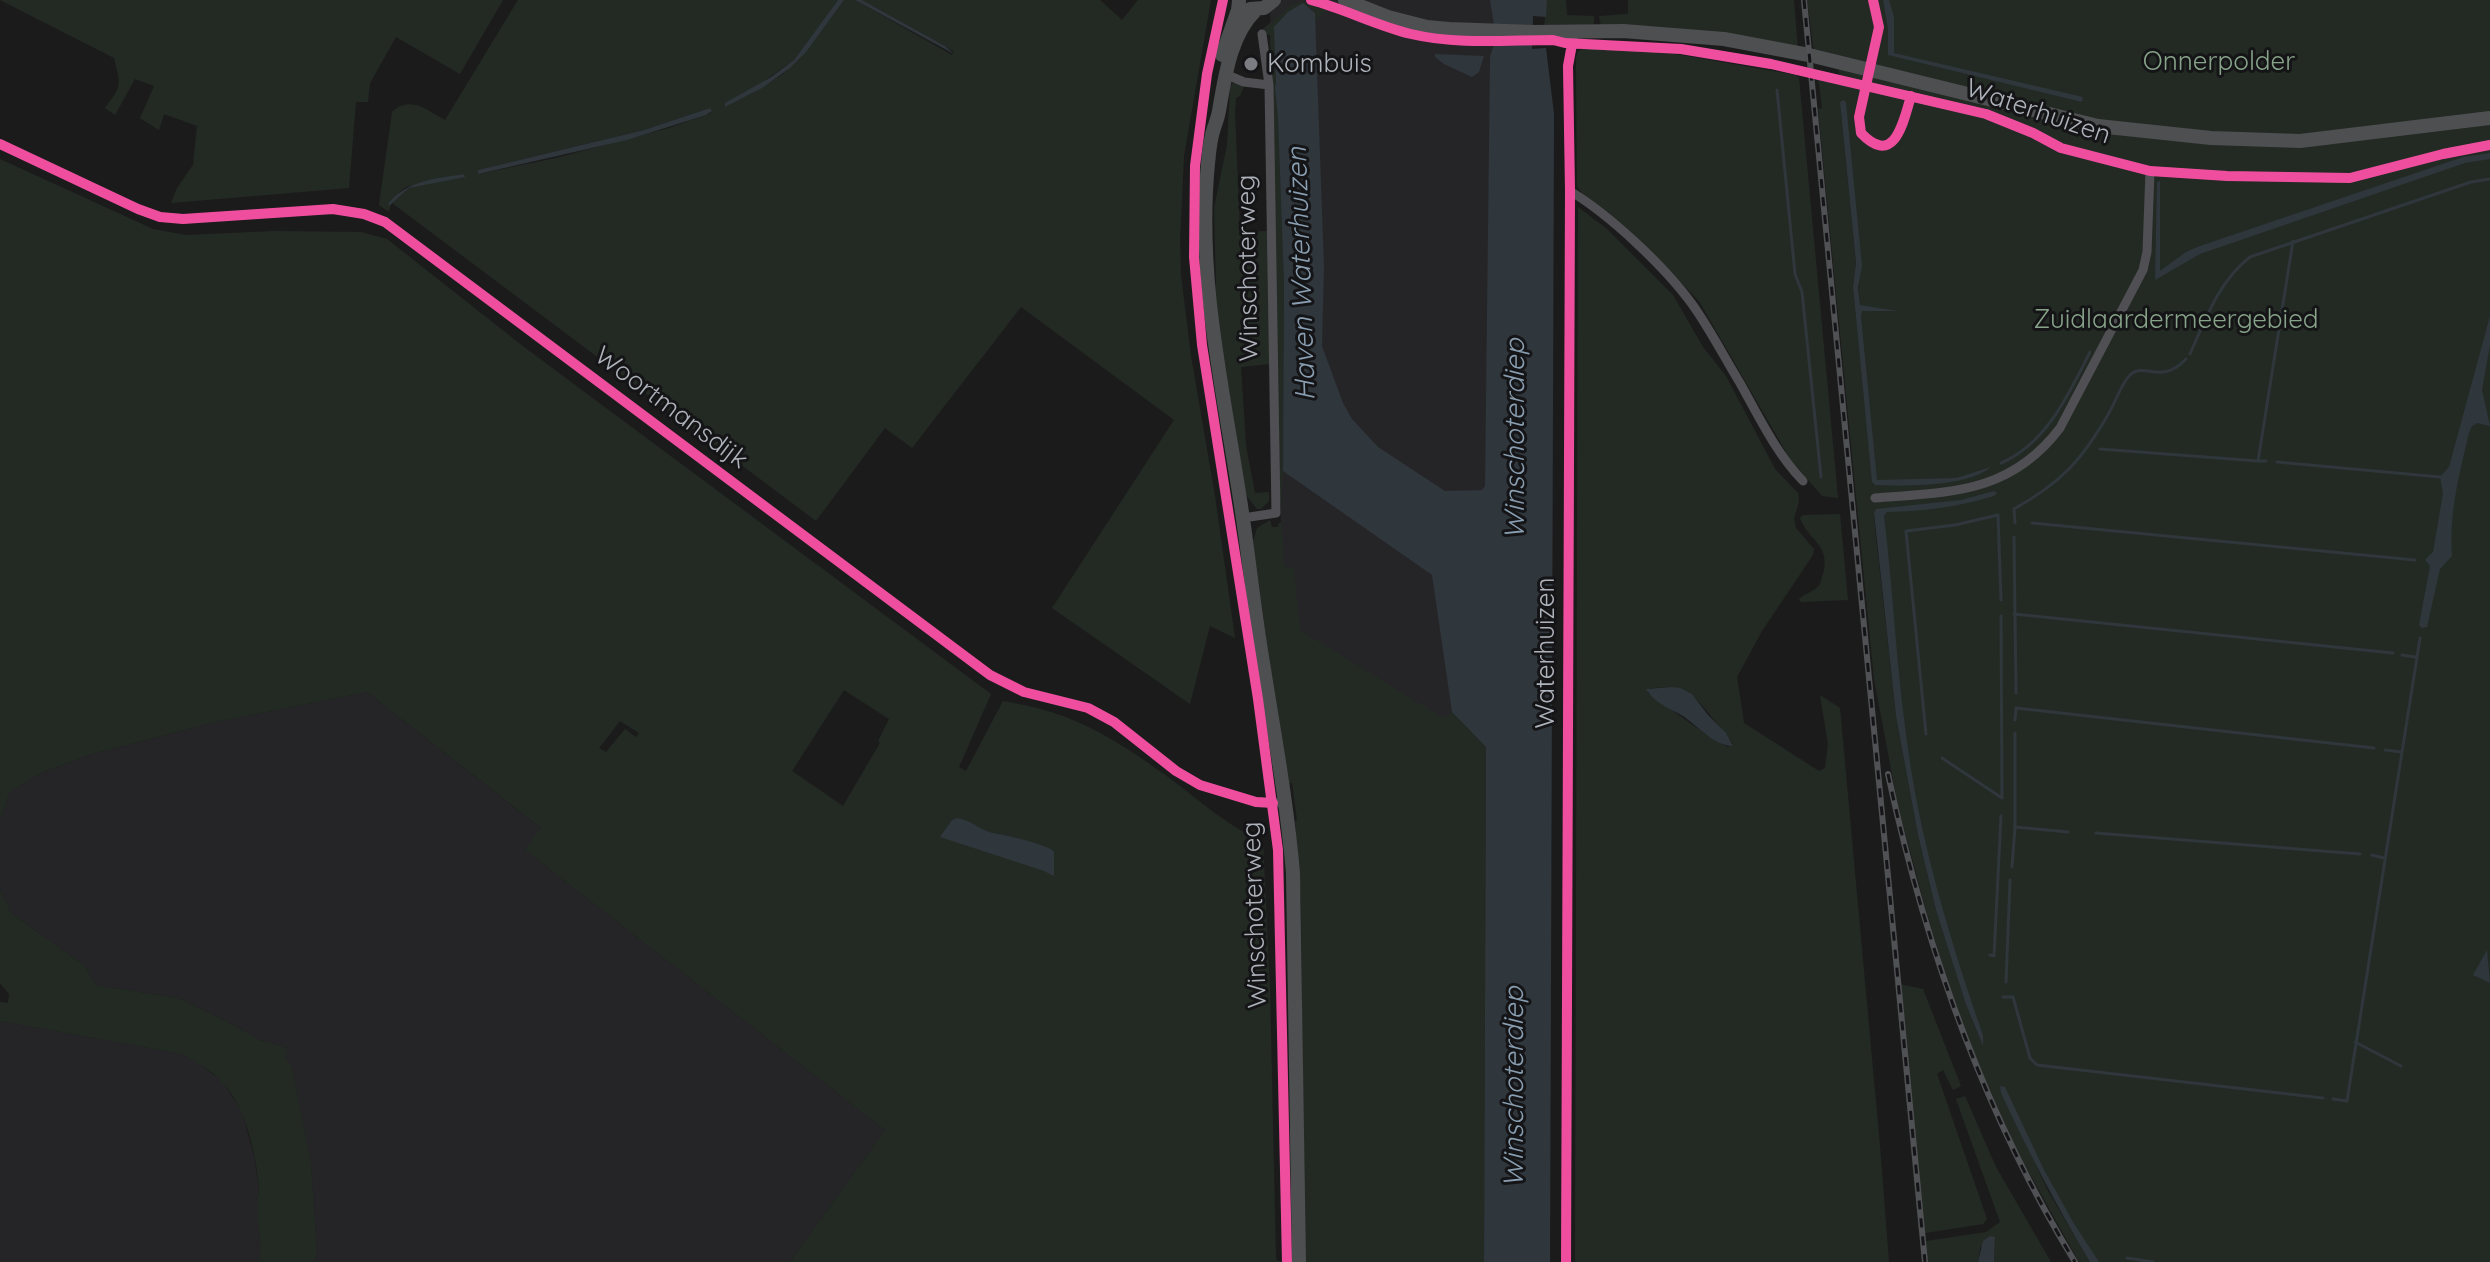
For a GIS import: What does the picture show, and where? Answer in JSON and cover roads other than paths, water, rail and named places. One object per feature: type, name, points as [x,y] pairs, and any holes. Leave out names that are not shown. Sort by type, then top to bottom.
[{"type":"main road","points":[[1238,1],[1256,10],[1274,0]]},
{"type":"main road","name":"Waterhuizen","points":[[1345,0],[1388,17],[1449,29],[1534,32],[1573,38],[1623,31],[1724,39],[1843,63],[2098,126],[2197,137],[2300,141],[2490,118]]},
{"type":"main road","name":"Winschoterweg","points":[[1213,130],[1210,117],[1217,77],[1238,1]]},
{"type":"main road","name":"Winschoterweg","points":[[1256,10],[1245,23],[1233,48],[1213,130],[1205,212],[1205,257],[1209,312],[1286,803],[1293,873],[1299,1262]]},
{"type":"street","name":"Winschoterweg","points":[[1243,518],[1276,513],[1269,85],[1262,34]]},
{"type":"street","name":"Waterhuizen","points":[[1566,1262],[1568,66],[1573,38],[1681,49],[1771,64],[1986,114],[2061,148],[2150,171],[2350,178],[2490,145]]},
{"type":"street","points":[[1225,74],[1244,82],[1269,85]]},
{"type":"street","name":"Woortmansdijk","points":[[0,144],[160,217],[183,219],[333,209],[364,214],[385,222],[990,675],[1024,692],[1088,708],[1114,722],[1176,771],[1200,785],[1256,802],[1286,803]]},
{"type":"street","points":[[1875,498],[1972,488],[2003,478],[2048,445],[2060,428],[2143,270],[2147,252],[2150,171]]},
{"type":"street","points":[[1570,191],[1602,215],[1676,283],[1704,321],[1781,456],[1803,481]]},
{"type":"water","points":[[838,0],[844,0],[806,52],[790,68],[762,88],[725,107],[725,103],[794,60]]},
{"type":"water","points":[[855,0],[862,0],[954,54]]},
{"type":"water","points":[[1490,0],[1547,0],[1546,17],[1533,16],[1532,49],[1546,48],[1554,114],[1550,1262],[1484,1262],[1486,747],[1452,712],[1432,575],[1283,471],[1284,284],[1274,27],[1288,12],[1303,3],[1315,13],[1324,268],[1322,346],[1343,403],[1352,419],[1378,447],[1445,491],[1482,490],[1485,486],[1490,57],[1494,44]]},
{"type":"water","points":[[1883,0],[1889,0],[1894,17],[1894,53],[2083,97],[2082,102],[1888,55]]},
{"type":"water","points":[[1435,54],[1484,56],[1479,72],[1472,77],[1444,64]]},
{"type":"water","points":[[1844,100],[1862,266],[1858,287],[1860,305],[1897,311],[1862,311],[1861,315],[1877,480],[1956,478],[1991,467],[1980,474],[1952,482],[1919,485],[1875,485],[1872,482],[1853,287],[1856,263],[1840,102]]},
{"type":"water","points":[[710,108],[712,111],[706,115],[627,140],[478,174],[478,170],[644,130]]},
{"type":"water","points":[[2490,153],[2490,159],[2465,163],[2200,254],[2155,280],[2157,182],[2160,181],[2160,271],[2200,246],[2463,157]]},
{"type":"water","points":[[464,174],[465,177],[409,188],[388,204],[396,196],[413,185]]},
{"type":"water","points":[[2490,316],[2490,345],[2482,390],[2490,426],[2477,423],[2469,433],[2453,509],[2452,556],[2440,569],[2427,627],[2422,628],[2419,625],[2430,566],[2425,560],[2433,552],[2443,493],[2440,477],[2449,467]]},
{"type":"water","points":[[1994,491],[1997,493],[1994,496],[1967,503],[1887,512],[1884,516],[1903,707],[1919,811],[1947,924],[1983,1035],[1983,1046],[1965,1002],[1936,910],[1918,835],[1896,716],[1874,513],[1876,509],[1961,500]]},
{"type":"water","points":[[1671,687],[1692,694],[1726,733],[1733,746],[1713,739],[1658,702],[1646,689]]},
{"type":"water","points":[[957,818],[988,832],[1051,849],[1054,852],[1054,876],[940,837]]},
{"type":"water","points":[[2487,950],[2490,983],[2473,975]]},
{"type":"water","points":[[2000,1086],[2005,1087],[2043,1168],[2099,1262],[2090,1262],[2066,1221]]},
{"type":"water","points":[[1990,1236],[1995,1237],[1994,1262],[1978,1262],[1983,1241]]},
{"type":"waterway","points":[[1777,90],[1795,274],[1802,292],[1821,477]]},
{"type":"waterway","points":[[2190,354],[2222,289],[2250,257],[2471,182],[2490,179]]},
{"type":"waterway","points":[[2100,449],[2258,461],[2293,241]]},
{"type":"waterway","points":[[2001,463],[2031,444],[2043,431],[2064,401],[2090,352]]},
{"type":"waterway","points":[[2015,523],[2014,509],[2058,479],[2080,457],[2130,375],[2141,370],[2169,371],[2186,359]]},
{"type":"waterway","points":[[2258,461],[2266,461]]},
{"type":"waterway","points":[[2277,462],[2440,477]]},
{"type":"waterway","points":[[1926,734],[1906,531],[1955,525],[1998,515],[2001,600]]},
{"type":"waterway","points":[[2032,523],[2415,560]]},
{"type":"waterway","points":[[2014,537],[2016,693]]},
{"type":"waterway","points":[[2014,614],[2393,653]]},
{"type":"waterway","points":[[1942,758],[2002,798],[2001,616]]},
{"type":"waterway","points":[[2333,1099],[2347,1101],[2420,638]]},
{"type":"waterway","points":[[2402,655],[2415,657]]},
{"type":"waterway","points":[[2015,720],[2016,708],[2374,748]]},
{"type":"waterway","points":[[2012,867],[2015,733]]},
{"type":"waterway","points":[[2385,750],[2401,752]]},
{"type":"waterway","points":[[1990,955],[1994,956],[2001,816]]},
{"type":"waterway","points":[[2015,827],[2068,832]]},
{"type":"waterway","points":[[2096,833],[2360,854]]},
{"type":"waterway","points":[[2372,855],[2384,858]]},
{"type":"waterway","points":[[2006,982],[2010,880]]},
{"type":"waterway","points":[[2003,997],[2013,997],[2030,1058],[2037,1065],[2323,1098]]},
{"type":"waterway","points":[[2355,1042],[2401,1066]]},
{"type":"waterway","points":[[2127,1258],[2153,1262]]},
{"type":"railway","points":[[1804,0],[1925,1262]]},
{"type":"railway","points":[[1888,774],[1920,902],[1961,1026],[2012,1147],[2075,1262]]},
{"type":"place","name":"Kombuis","points":[[1251,64]]},
{"type":"park label","name":"Onnerpolder","points":[[2219,62]]},
{"type":"park label","name":"Zuidlaardermeergebied","points":[[2176,320]]},
{"type":"water label","name":"Haven Waterhuizen","points":[[1302,274]]},
{"type":"water label","name":"Winschoterdiep","points":[[1516,439]]},
{"type":"water label","name":"Winschoterdiep","points":[[1515,1087]]}]
